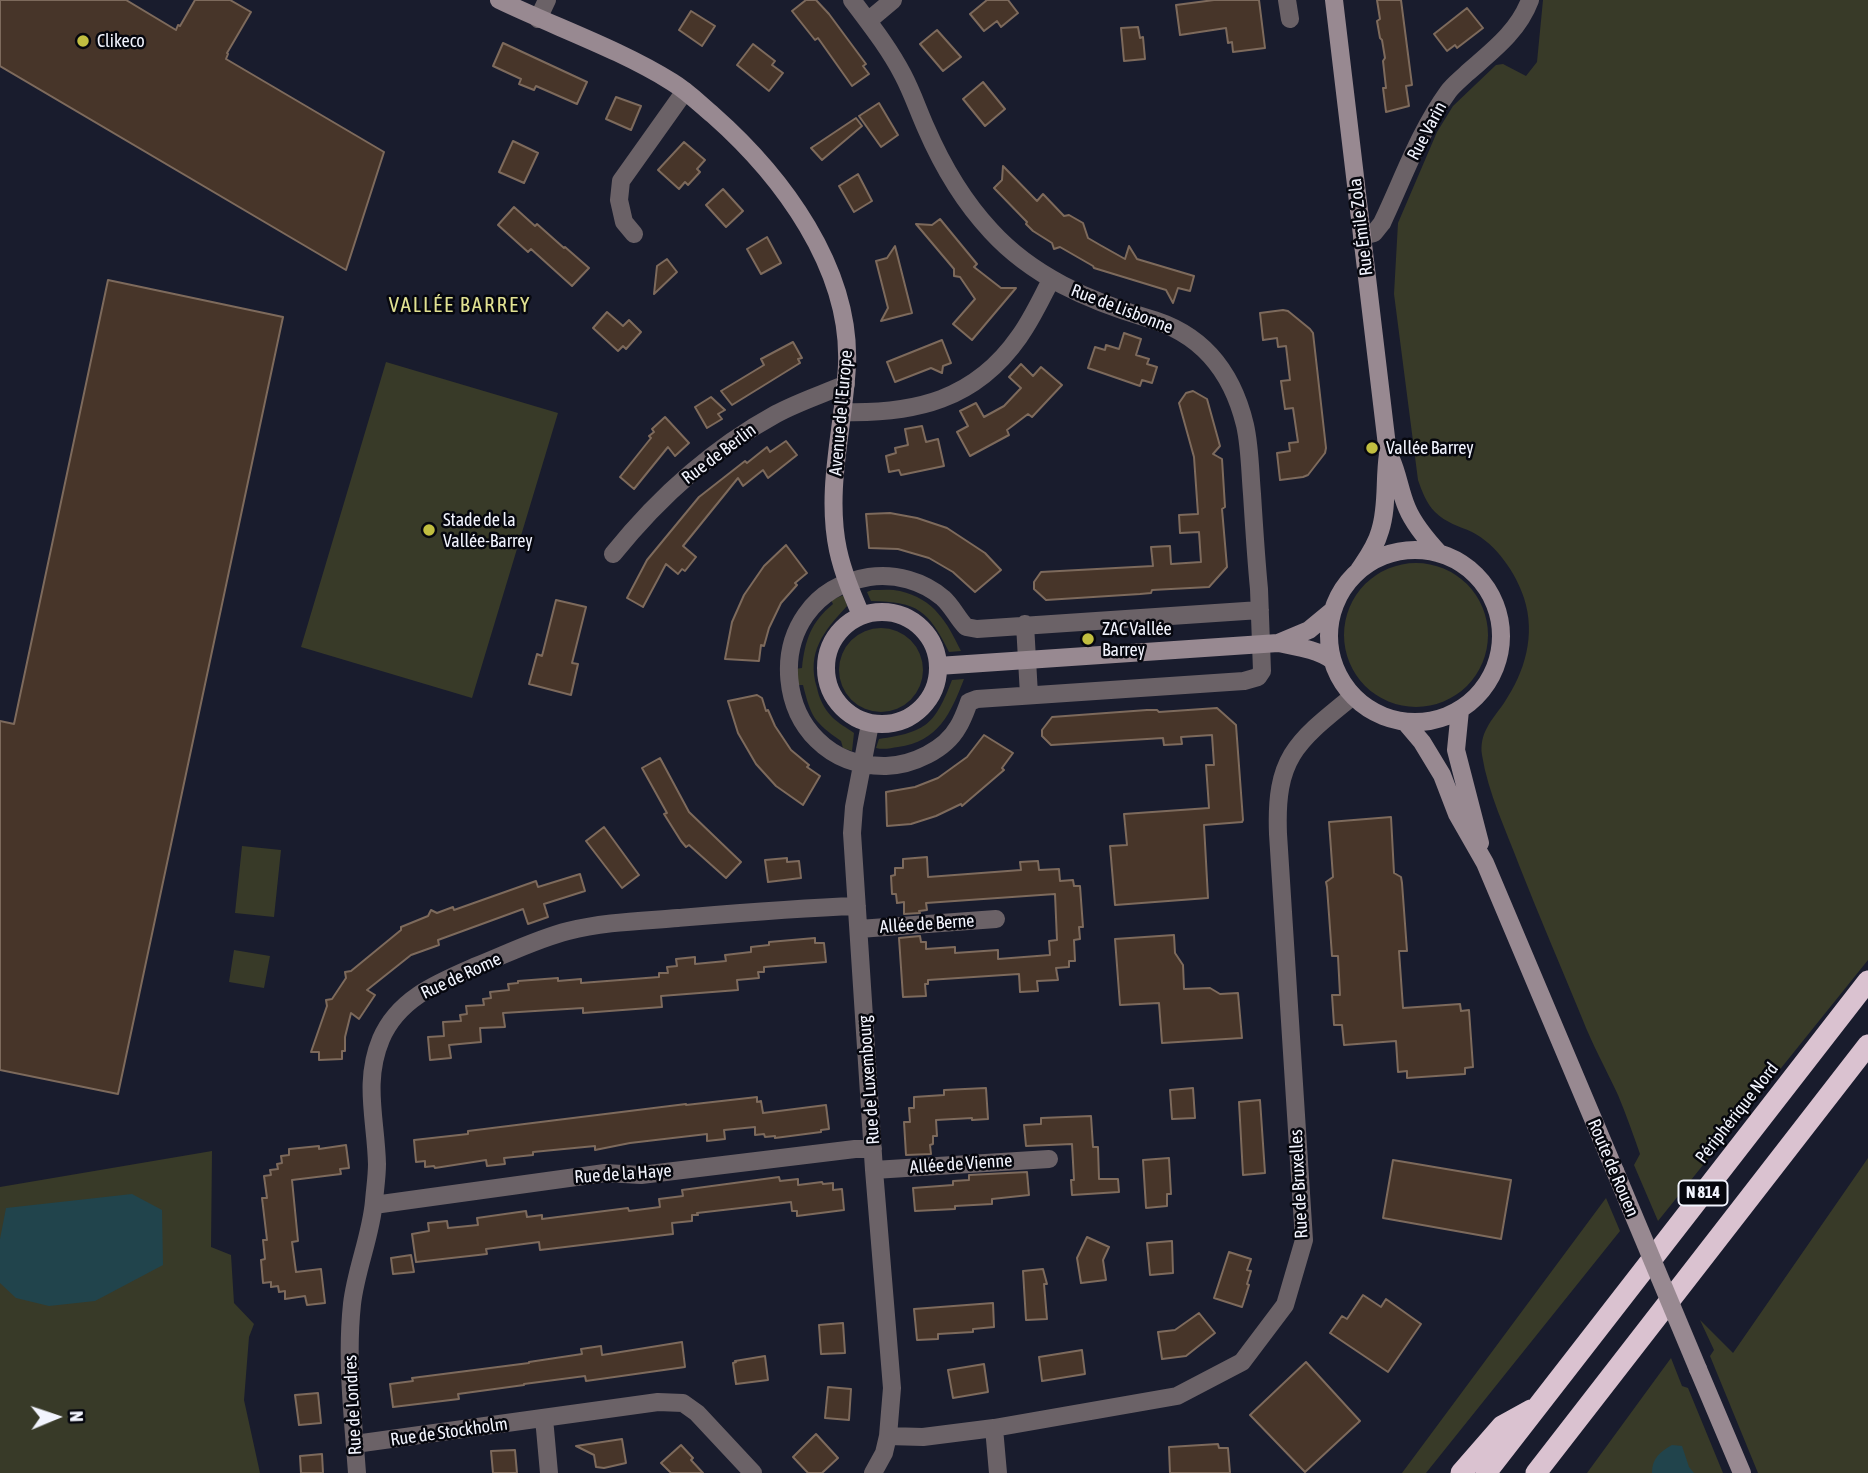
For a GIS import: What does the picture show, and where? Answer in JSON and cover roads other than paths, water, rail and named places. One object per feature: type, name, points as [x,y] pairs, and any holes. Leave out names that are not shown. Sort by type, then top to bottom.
[{"type":"highway","name":"Périphérique Nord","points":[[1539,1405],[1868,981]]},
{"type":"highway","name":"N 814","points":[[1536,1473],[1868,1045]]},
{"type":"highway","points":[[1461,1473],[1502,1426],[1539,1405]]},
{"type":"highway","name":"N 814","points":[[1486,1473],[1539,1405]]},
{"type":"highway","name":"N 814","points":[[1552,1473],[1571,1428]]},
{"type":"main road","name":"Avenue de l'Europe","points":[[499,0],[651,70],[685,91],[764,164],[801,217],[837,293],[847,341],[846,384],[836,470],[834,521],[838,552],[861,615]]},
{"type":"main road","name":"Rue Émile Zola","points":[[1334,0],[1388,454],[1381,530],[1359,570]]},
{"type":"main road","name":"Rue Émile Zola","points":[[1388,454],[1408,511],[1423,536],[1440,554]]},
{"type":"main road","points":[[1410,550],[1440,554],[1466,566],[1492,596],[1499,615],[1500,653],[1485,687],[1472,702],[1460,710],[1440,719],[1423,722],[1386,718],[1368,709],[1340,679],[1332,660],[1332,611],[1347,582],[1372,561],[1390,553],[1410,550]]},
{"type":"main road","points":[[883,611],[904,616],[921,628],[933,645],[938,666],[933,691],[918,712],[907,719],[883,725],[856,719],[844,711],[834,700],[825,672],[830,644],[838,632],[861,615],[883,611]]},
{"type":"main road","points":[[938,666],[1270,643],[1309,630],[1332,611]]},
{"type":"main road","points":[[1270,643],[1323,654],[1332,660]]},
{"type":"main road","name":"Route de Rouen","points":[[1460,710],[1455,750],[1485,863]]},
{"type":"main road","name":"Route de Rouen","points":[[1405,722],[1422,742],[1442,775],[1457,814],[1485,863],[1742,1473]]},
{"type":"street","points":[[538,19],[547,0]]},
{"type":"street","name":"Rue de Lisbonne","points":[[852,0],[902,73],[937,153],[972,209],[992,233],[1051,280],[1125,312],[1170,326],[1206,349],[1217,362],[1228,380],[1245,425],[1260,610],[1270,643],[1262,671],[1252,680],[977,699],[969,702],[958,728],[951,737],[922,757],[889,766],[862,763]]},
{"type":"street","points":[[867,21],[893,0]]},
{"type":"street","points":[[1287,0],[1290,19]]},
{"type":"street","name":"Rue Varin","points":[[1362,236],[1374,233],[1382,223],[1419,139],[1450,89],[1509,36],[1520,22],[1530,0]]},
{"type":"street","points":[[634,234],[624,222],[619,200],[621,181],[685,91]]},
{"type":"street","points":[[842,412],[881,412],[913,407],[945,397],[973,383],[1010,349],[1031,319],[1051,280]]},
{"type":"street","name":"Rue de Berlin","points":[[613,554],[658,502],[714,453],[779,412],[846,384]]},
{"type":"street","points":[[862,763],[838,755],[811,733],[793,703],[789,686],[790,651],[803,619],[827,593],[848,583],[877,576],[911,580],[942,597],[966,627],[977,629],[1260,610]]},
{"type":"street","points":[[1025,625],[1029,695]]},
{"type":"street","name":"Rue de Bruxelles","points":[[888,1436],[923,1437],[994,1428],[1177,1396],[1242,1362],[1285,1305],[1304,1240],[1277,808],[1289,758],[1299,743],[1353,696]]},
{"type":"street","name":"Rue de Luxembourg","points":[[870,724],[852,833],[874,1170],[892,1388],[888,1436],[884,1453],[873,1473]]},
{"type":"street","name":"Rue de Rome","points":[[349,1336],[353,1301],[374,1205],[377,1166],[370,1090],[376,1052],[382,1036],[397,1013],[427,989],[547,937],[587,926],[793,908],[857,906]]},
{"type":"street","name":"Allée de Berne","points":[[859,929],[996,919]]},
{"type":"street","name":"Rue de la Haye","points":[[374,1205],[605,1173],[641,1175],[873,1149]]},
{"type":"street","name":"Allée de Vienne","points":[[874,1170],[1049,1159]]},
{"type":"street","name":"Rue de Londres","points":[[349,1336],[357,1473]]},
{"type":"street","name":"Rue de Stockholm","points":[[355,1444],[658,1402],[683,1403],[697,1413],[753,1473]]},
{"type":"street","points":[[544,1419],[549,1473]]},
{"type":"street","points":[[994,1428],[998,1473]]},
{"type":"place","name":"Clikeco","points":[[83,41]]},
{"type":"place","name":"Vallée Barrey","points":[[1372,448]]},
{"type":"place","name":"Stade de la Vallée-Barrey","points":[[429,530]]},
{"type":"place","name":"ZAC Vallée Barrey","points":[[1088,639]]},
{"type":"district","name":"VALLÉE BARREY","points":[[460,305]]}]
